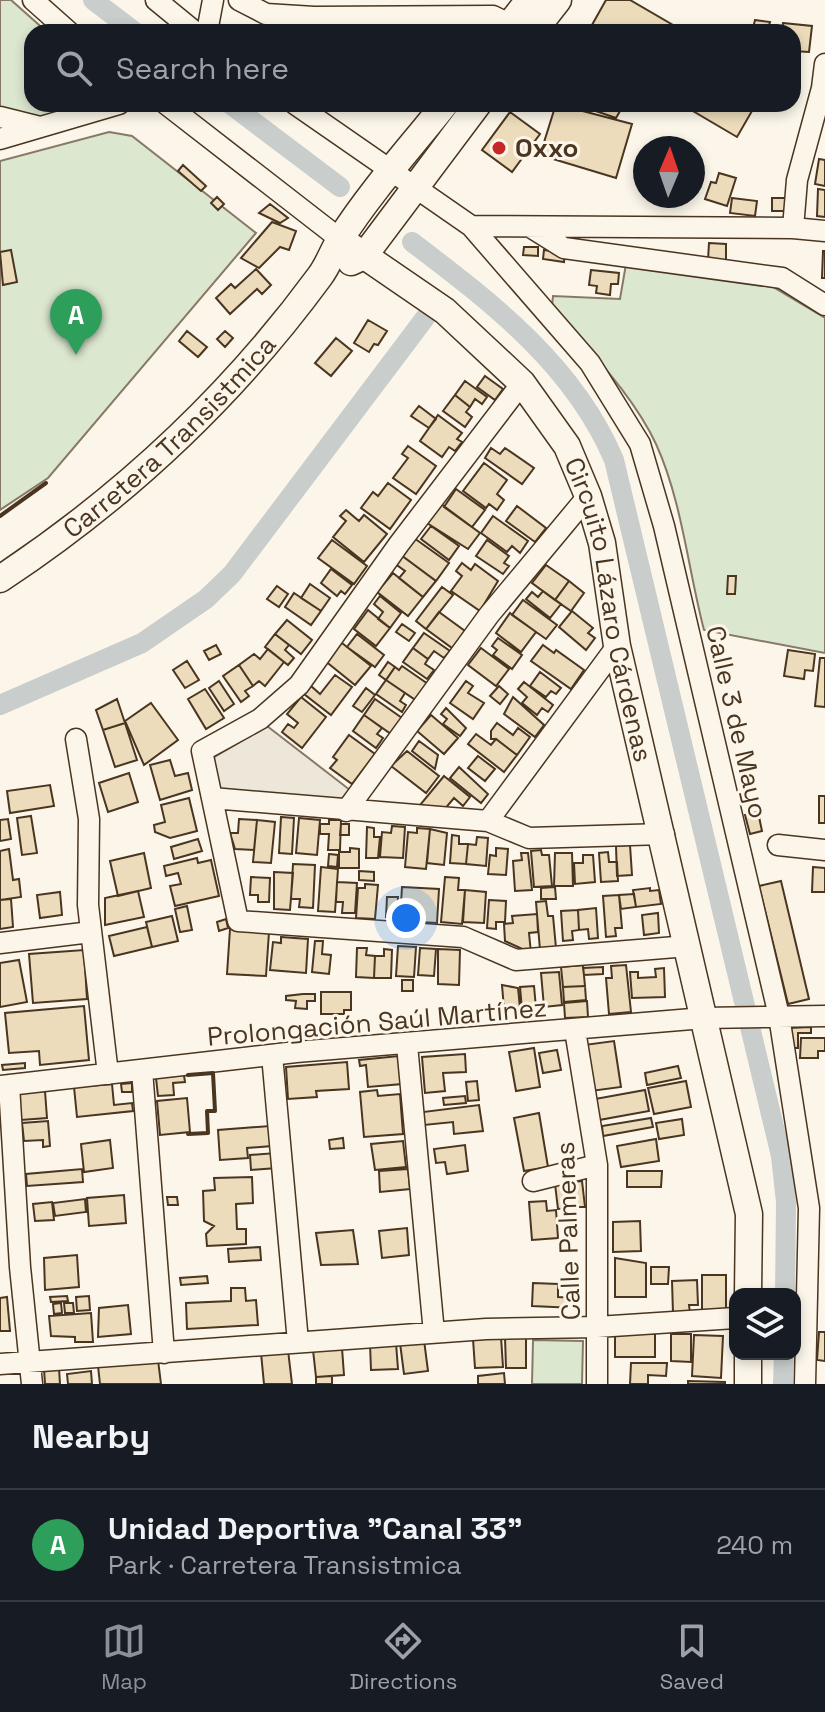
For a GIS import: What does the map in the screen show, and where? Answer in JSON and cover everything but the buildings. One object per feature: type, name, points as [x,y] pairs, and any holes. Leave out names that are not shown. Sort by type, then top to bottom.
[{"type":"main road","points":[[520,24],[529,0]]},
{"type":"main road","points":[[526,24],[558,0]]},
{"type":"main road","points":[[388,175],[439,112]]},
{"type":"main road","points":[[322,274],[372,246],[472,112]]},
{"type":"main road","name":"Carretera Transistmica","points":[[0,579],[56,542],[142,473],[219,399],[322,274],[340,239],[388,175]]},
{"type":"main road","name":"Circuito Lázaro Cárdenas","points":[[340,239],[372,246],[522,383],[567,446],[588,496],[602,543],[617,646],[664,834],[749,1214],[748,1288]]},
{"type":"main road","points":[[748,1360],[748,1384]]},
{"type":"street","points":[[33,0],[60,24]]},
{"type":"street","points":[[156,0],[185,24]]},
{"type":"street","points":[[208,24],[213,0]]},
{"type":"street","points":[[239,0],[266,14],[314,8],[456,8],[493,16],[507,24]]},
{"type":"street","points":[[793,228],[797,180],[824,88],[825,64]]},
{"type":"street","points":[[0,139],[92,112]]},
{"type":"street","name":"Circuito Lázaro Cárdenas","points":[[176,112],[340,239]]},
{"type":"street","name":"Calle 3 de Mayo","points":[[305,112],[388,175],[471,226],[590,363],[640,444],[664,526],[809,1208],[805,1384]]},
{"type":"street","points":[[0,117],[40,127]]},
{"type":"street","points":[[471,226],[793,228],[825,231]]},
{"type":"street","points":[[532,228],[564,248],[782,278],[825,305]]},
{"type":"street","points":[[522,383],[399,544],[299,685],[260,719],[202,751],[238,921],[463,937],[516,960],[688,946]]},
{"type":"street","points":[[346,811],[489,615],[588,496]]},
{"type":"street","points":[[488,821],[617,646]]},
{"type":"street","points":[[76,739],[89,819],[91,932],[108,1074]]},
{"type":"street","points":[[212,798],[488,821],[529,838],[664,834]]},
{"type":"street","points":[[778,845],[825,850]]},
{"type":"street","points":[[0,943],[91,932]]},
{"type":"street","name":"Prolongación Saúl Martínez","points":[[5,1085],[272,1055],[704,1018],[825,1016]]},
{"type":"street","name":"Calle Palmeras","points":[[575,1030],[597,1165],[597,1384]]},
{"type":"street","points":[[407,1045],[434,1333]]},
{"type":"street","points":[[272,1055],[298,1342]]},
{"type":"street","points":[[142,1070],[164,1353]]},
{"type":"street","points":[[5,1085],[32,1384]]},
{"type":"street","points":[[533,1181],[597,1165]]},
{"type":"street","points":[[0,1364],[434,1333],[729,1318]]},
{"type":"green space","points":[[0,0],[11,0],[38,24],[24,24],[24,112],[54,112],[54,118],[0,138]]},
{"type":"green space","points":[[109,132],[132,136],[256,233],[48,478],[0,510],[0,161]]},
{"type":"green space","points":[[626,264],[773,287],[825,318],[825,653],[704,630],[678,512],[656,444],[622,389],[552,306],[553,296],[620,299]]},
{"type":"green space","points":[[533,1340],[583,1341],[582,1384],[532,1384]]},
{"type":"shaded area","points":[[267,726],[350,790],[338,803],[220,793],[211,759]]},
{"type":"waterway","points":[[93,0],[124,24]]},
{"type":"waterway","points":[[241,112],[340,187]]},
{"type":"waterway","points":[[412,242],[501,313],[554,365],[577,394],[614,460],[781,1156],[786,1202],[785,1288]]},
{"type":"waterway","points":[[0,705],[142,643],[206,599],[232,574],[425,318]]},
{"type":"waterway","points":[[783,1384],[784,1360]]},
{"type":"wall","points":[[0,516],[46,483]]},
{"type":"wall","points":[[188,1075],[213,1073],[215,1111],[207,1111],[208,1133],[188,1134]]},
{"type":"place","name":"Oxxo","points":[[499,148]]},
{"type":"place","name":"Unidad Deportiva \"Canal 33\"","points":[[76,355]]}]
